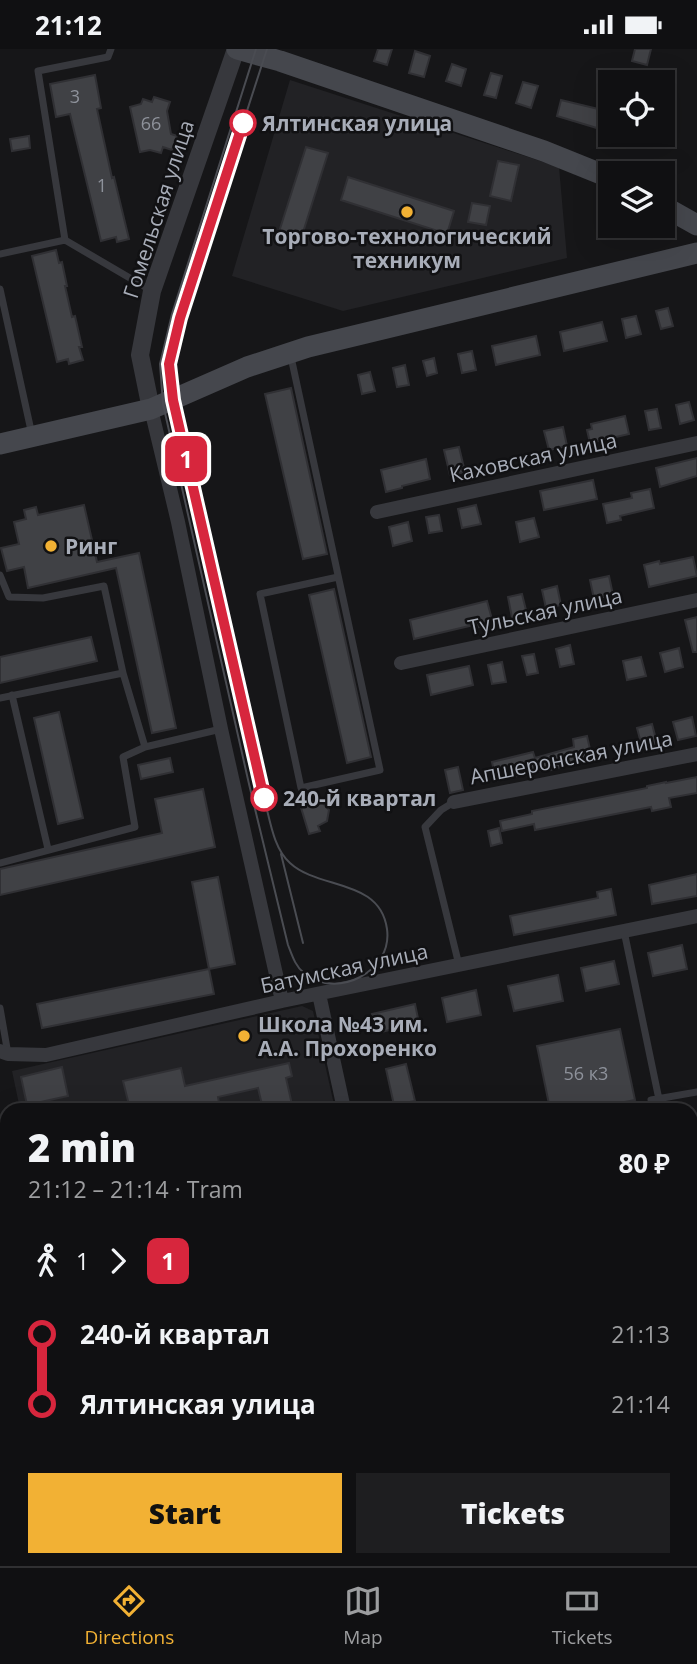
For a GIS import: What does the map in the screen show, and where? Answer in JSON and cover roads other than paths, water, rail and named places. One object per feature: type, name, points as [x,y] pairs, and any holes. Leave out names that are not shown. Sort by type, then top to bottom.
[{"type":"main road","points":[[237,49],[282,55],[598,173]]},
{"type":"main road","points":[[675,213],[697,225]]},
{"type":"main road","points":[[0,443],[151,409],[247,367],[321,344],[697,253]]},
{"type":"street","name":"Гомельская улица","points":[[237,49],[152,291],[140,355],[282,1001]]},
{"type":"street","name":"Каховская улица","points":[[377,512],[697,443]]},
{"type":"street","name":"Тульская улица","points":[[401,663],[697,600]]},
{"type":"street","name":"Апшеронская улица","points":[[454,802],[697,754]]},
{"type":"street","name":"Батумская улица","points":[[4,1052],[46,1055],[282,1001],[697,916]]},
{"type":"street","points":[[319,994],[343,1103]]},
{"type":"lane","points":[[65,240],[38,71],[108,57],[111,49]]},
{"type":"lane","points":[[0,254],[65,240],[152,291]]},
{"type":"lane","points":[[0,289],[4,328],[32,436]]},
{"type":"lane","points":[[290,353],[380,771],[301,788],[260,594],[338,577]]},
{"type":"lane","points":[[0,575],[9,597],[43,598],[104,586],[123,673],[145,747]]},
{"type":"lane","points":[[0,698],[123,673]]},
{"type":"lane","points":[[12,695],[48,849]]},
{"type":"lane","points":[[0,863],[135,827],[123,757],[145,747],[221,729]]},
{"type":"lane","points":[[454,802],[441,810],[425,827],[459,965]]},
{"type":"lane","points":[[624,931],[657,1103]]},
{"type":"lane","points":[[0,1008],[4,1052]]},
{"type":"lane","points":[[655,1099],[697,1092]]},
{"type":"tram line","points":[[256,49],[172,314],[160,364],[163,404],[288,945],[296,964],[304,973],[317,981],[331,984],[360,977],[372,969],[381,958],[387,929],[382,913],[373,901],[347,887],[302,871],[284,857],[276,841],[173,400],[169,364],[180,318],[267,49]]},
{"type":"tram line","name":"1","points":[[243,123],[180,318],[169,364],[173,400],[264,798]]},
{"type":"tram line","points":[[281,854],[303,943]]},
{"type":"place","name":"Ялтинская улица","points":[[243,123]]},
{"type":"place","name":"Торгово-технологический техникум","points":[[407,212]]},
{"type":"place","name":"Ринг","points":[[51,546]]},
{"type":"place","name":"240-й квартал","points":[[264,798]]},
{"type":"place","name":"Школа №43 им. А.А. Прохоренко","points":[[244,1036]]}]
